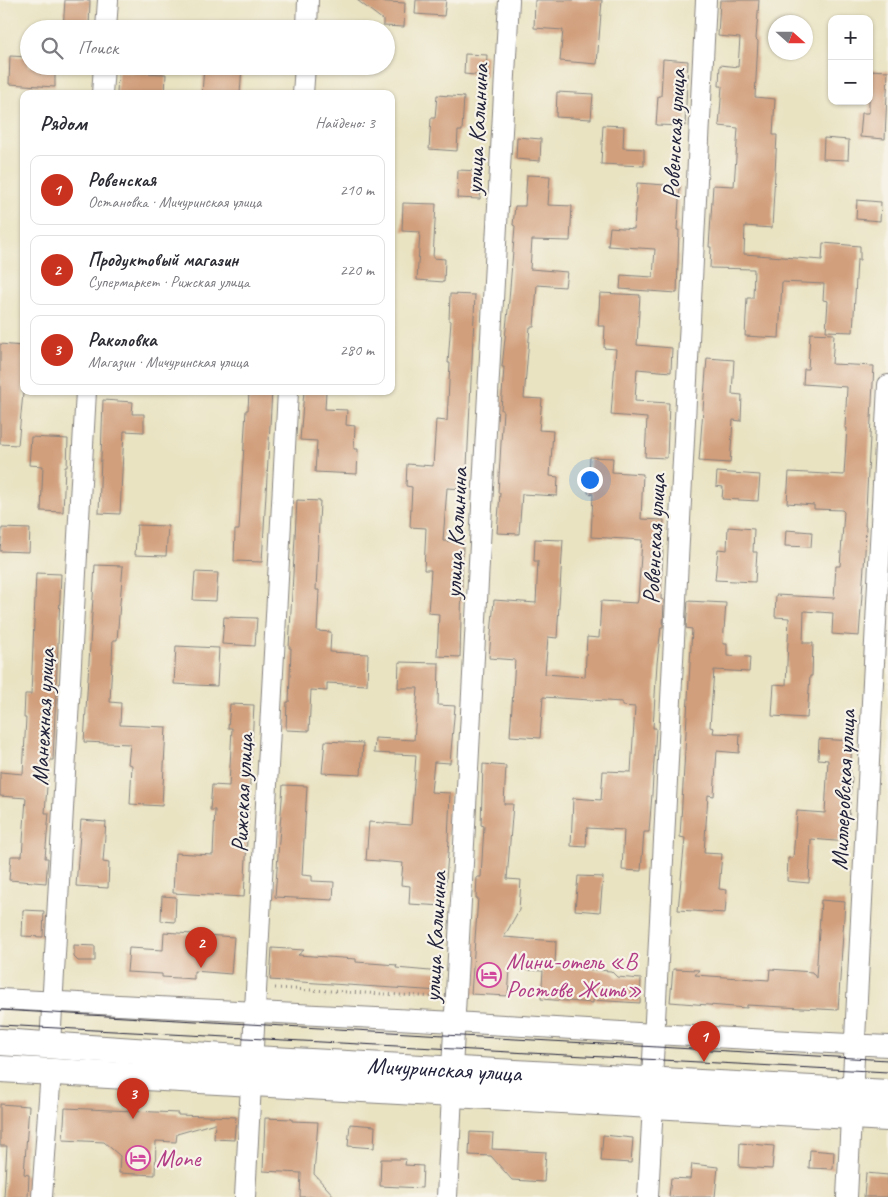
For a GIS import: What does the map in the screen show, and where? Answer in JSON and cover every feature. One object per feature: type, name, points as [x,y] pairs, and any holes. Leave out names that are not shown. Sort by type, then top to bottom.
[{"type":"main road","name":"Мичуринская улица","points":[[0,1042],[50,1046],[452,1094],[652,1092]]},
{"type":"main road","name":"Мичуринская улица","points":[[0,1069],[51,1071],[253,1071],[452,1069],[652,1092],[852,1104],[888,1118]]},
{"type":"main road","name":"Мичуринская улица","points":[[852,1104],[888,1093]]},
{"type":"street","points":[[107,20],[108,0]]},
{"type":"street","points":[[307,20],[308,0]]},
{"type":"street","name":"улица Калинина","points":[[452,1069],[509,0]]},
{"type":"street","name":"Ровенская улица","points":[[648,1197],[654,1034],[706,0]]},
{"type":"street","points":[[102,90],[103,75]]},
{"type":"street","points":[[303,90],[304,75]]},
{"type":"street","name":"Миллеровская улица","points":[[847,1197],[888,385]]},
{"type":"street","name":"Манежная улица","points":[[50,1046],[86,395]]},
{"type":"street","name":"Рижская улица","points":[[245,1197],[288,395]]},
{"type":"street","points":[[0,999],[256,1011],[888,1046]]},
{"type":"street","points":[[42,1197],[51,1071]]},
{"type":"street","points":[[447,1197],[452,1094]]},
{"type":"path","points":[[257,987],[456,998]]},
{"type":"building","points":[[65,0],[90,0],[89,20],[64,20]]},
{"type":"building","points":[[357,0],[405,3],[404,27],[395,27],[395,20],[383,20]]},
{"type":"building","points":[[416,0],[446,0],[444,16],[415,14]]},
{"type":"building","points":[[535,0],[602,0],[597,64],[560,61],[563,30],[534,28]]},
{"type":"building","points":[[720,0],[759,0],[755,97],[775,99],[773,135],[777,135],[772,228],[745,226],[744,254],[822,260],[823,243],[860,246],[860,260],[857,260],[853,332],[826,331],[828,301],[823,300],[824,284],[782,282],[779,338],[745,336],[747,298],[753,298],[754,269],[710,268],[711,247],[709,247],[713,185],[734,186],[738,128],[719,126],[722,86],[719,86],[720,65],[738,67],[740,38],[718,36]]},
{"type":"building","points":[[465,54],[487,55],[486,76],[464,74]]},
{"type":"building","points":[[10,56],[20,57],[20,75],[55,75],[55,87],[9,84]]},
{"type":"building","points":[[663,59],[688,61],[685,126],[656,125],[658,96],[661,96]]},
{"type":"building","points":[[873,70],[888,71],[885,139],[860,137],[862,113],[869,113],[869,105],[873,105]]},
{"type":"building","points":[[118,75],[166,75],[165,90],[117,90]]},
{"type":"building","points":[[203,75],[241,75],[240,90],[202,90]]},
{"type":"building","points":[[557,92],[593,94],[591,119],[556,117]]},
{"type":"building","points":[[437,95],[464,97],[462,131],[458,131],[457,151],[429,149],[431,118],[435,118]]},
{"type":"building","points":[[603,125],[624,126],[623,148],[644,149],[644,166],[601,164]]},
{"type":"building","points":[[517,137],[541,139],[540,161],[516,159]]},
{"type":"building","points":[[824,138],[849,140],[848,160],[823,159]]},
{"type":"building","points":[[458,170],[482,171],[480,199],[457,198]]},
{"type":"building","points":[[527,175],[550,176],[548,205],[572,206],[570,241],[532,240],[530,269],[567,272],[565,287],[537,285],[534,327],[530,327],[524,398],[542,399],[539,430],[553,431],[550,476],[558,477],[557,496],[522,494],[519,534],[497,533],[503,410],[501,410],[504,367],[502,367],[515,226],[513,225],[515,206],[525,206]]},
{"type":"building","points":[[637,183],[680,186],[677,230],[679,230],[677,293],[620,289],[621,275],[653,277],[655,249],[608,246],[610,227],[634,229]]},
{"type":"building","points":[[857,200],[881,202],[880,221],[856,219]]},
{"type":"building","points":[[403,203],[436,204],[433,258],[445,259],[444,282],[417,280],[420,232],[402,231]]},
{"type":"building","points":[[600,293],[640,295],[637,345],[672,348],[671,372],[637,369],[635,401],[669,403],[667,458],[645,457],[647,418],[611,415],[616,349],[604,348],[605,326],[598,326]]},
{"type":"building","points":[[450,294],[475,295],[466,489],[447,488],[443,541],[463,542],[460,657],[437,656],[439,614],[428,613],[431,570],[424,570],[426,528],[410,527],[412,487],[406,486],[407,464],[433,466],[436,420],[447,421],[451,321],[449,321]]},
{"type":"building","points":[[810,333],[834,334],[832,364],[874,366],[859,636],[832,634],[833,613],[804,611],[803,643],[813,643],[812,676],[810,676],[807,718],[772,716],[774,684],[786,685],[789,618],[775,617],[776,595],[834,598],[836,566],[840,566],[844,512],[842,510],[814,509],[814,505],[787,503],[789,472],[844,475],[847,428],[845,428],[847,387],[803,384],[804,369],[808,369]]},
{"type":"building","points":[[0,344],[20,346],[20,395],[23,395],[18,445],[0,444]]},
{"type":"building","points":[[707,358],[734,360],[732,394],[742,395],[741,421],[733,420],[730,463],[699,461]]},
{"type":"building","points":[[249,395],[272,395],[262,562],[234,561],[235,530],[239,530],[246,410],[248,410]]},
{"type":"building","points":[[304,395],[326,395],[325,409],[347,410],[346,425],[355,426],[354,449],[358,449],[357,474],[315,472],[317,441],[300,440]]},
{"type":"building","points":[[103,400],[133,402],[132,414],[144,414],[144,432],[124,431],[120,514],[99,513]]},
{"type":"building","points":[[31,437],[68,439],[63,512],[41,511],[43,466],[29,465]]},
{"type":"building","points":[[590,457],[613,458],[612,472],[643,474],[641,519],[664,520],[661,599],[664,600],[663,627],[661,627],[657,663],[653,728],[656,728],[649,832],[644,832],[641,871],[622,870],[624,830],[587,828],[586,847],[571,846],[573,798],[601,800],[603,771],[631,772],[635,707],[622,706],[622,702],[543,697],[540,738],[510,736],[515,660],[489,658],[494,600],[536,603],[538,561],[534,561],[535,539],[563,540],[557,638],[548,637],[545,674],[585,677],[587,637],[599,638],[601,601],[637,603],[642,540],[591,537],[593,494],[588,493]]},
{"type":"building","points":[[717,472],[760,475],[758,501],[722,499],[723,487],[716,486]]},
{"type":"building","points":[[297,500],[320,501],[316,590],[319,590],[317,631],[331,632],[330,652],[368,654],[367,685],[327,683],[327,691],[311,690],[309,731],[286,730],[287,702],[289,702],[291,648],[289,648]]},
{"type":"building","points":[[137,525],[168,526],[166,556],[135,555]]},
{"type":"building","points":[[728,527],[754,529],[753,552],[757,552],[755,582],[715,580],[718,549],[727,550]]},
{"type":"building","points":[[2,528],[30,529],[29,552],[0,551]]},
{"type":"building","points":[[786,530],[812,532],[811,547],[785,546]]},
{"type":"building","points":[[95,565],[123,566],[117,640],[113,640],[110,702],[121,703],[120,725],[166,727],[162,806],[130,804],[132,765],[128,764],[130,744],[84,742]]},
{"type":"building","points":[[195,572],[218,573],[216,601],[193,600]]},
{"type":"building","points":[[36,573],[61,574],[53,760],[49,760],[45,813],[49,813],[45,858],[48,858],[46,883],[9,880],[11,856],[22,856],[26,798],[0,796],[0,772],[23,774],[26,718],[24,718],[25,694],[31,694]]},
{"type":"building","points":[[688,601],[726,603],[723,644],[727,644],[727,656],[750,657],[749,672],[714,670],[710,727],[714,728],[713,733],[740,734],[739,753],[717,751],[714,796],[708,795],[704,853],[722,854],[719,889],[727,890],[725,913],[678,910],[685,838],[680,837],[692,629],[686,628]]},
{"type":"building","points":[[224,617],[257,618],[255,646],[222,644]]},
{"type":"building","points":[[176,646],[219,648],[217,686],[174,684]]},
{"type":"building","points":[[399,662],[439,663],[438,705],[455,706],[450,763],[434,762],[431,792],[450,793],[449,841],[444,906],[409,904],[410,886],[401,885],[403,863],[366,860],[369,822],[411,825],[416,755],[374,753],[375,738],[414,740],[418,688],[398,688]]},
{"type":"building","points":[[230,704],[254,705],[244,897],[173,893],[175,853],[213,855],[215,810],[210,810],[212,785],[229,786],[232,728],[228,728]]},
{"type":"building","points":[[819,739],[852,741],[850,777],[852,777],[847,842],[811,839],[809,883],[787,881],[788,858],[793,858],[797,811],[825,813],[828,760],[818,759]]},
{"type":"building","points":[[325,741],[363,743],[361,775],[322,773]]},
{"type":"building","points":[[483,764],[506,766],[504,804],[513,804],[507,879],[521,880],[519,910],[504,937],[556,941],[555,967],[611,971],[617,977],[641,979],[640,1003],[593,1000],[593,1003],[541,999],[543,971],[510,969],[508,996],[471,994],[478,898],[476,898],[477,877],[481,877],[484,826],[481,825]]},
{"type":"building","points":[[283,785],[307,786],[302,875],[312,876],[312,881],[334,882],[333,900],[275,897]]},
{"type":"building","points":[[81,820],[106,822],[103,862],[109,863],[108,888],[76,886]]},
{"type":"building","points":[[578,876],[603,877],[600,912],[575,910]]},
{"type":"building","points":[[162,896],[176,897],[175,922],[161,921]]},
{"type":"building","points":[[821,900],[845,902],[838,1010],[747,1005],[747,1008],[670,1002],[673,969],[699,970],[695,975],[769,980],[770,969],[812,972],[816,978]]},
{"type":"building","points":[[23,910],[44,911],[43,937],[22,936]]},
{"type":"building","points":[[164,932],[234,937],[231,974],[194,971],[194,979],[162,977],[162,974],[127,972],[129,948],[163,950]]},
{"type":"building","points":[[74,945],[95,946],[95,961],[78,961],[74,957]]},
{"type":"building","points":[[272,948],[304,950],[298,955],[356,959],[356,962],[397,965],[396,968],[441,972],[440,991],[270,980]]},
{"type":"building","points":[[0,1104],[29,1106],[24,1174],[29,1175],[28,1197],[4,1197],[7,1146],[0,1146]]},
{"type":"building","points":[[65,1108],[236,1117],[234,1140],[214,1139],[215,1123],[177,1134],[176,1142],[156,1141],[155,1175],[119,1173],[120,1156],[104,1142],[63,1140]]},
{"type":"building","points":[[265,1118],[318,1122],[314,1174],[335,1197],[300,1197],[301,1173],[263,1171]]},
{"type":"building","points":[[350,1124],[375,1126],[374,1148],[348,1146]]},
{"type":"building","points":[[470,1132],[493,1133],[492,1149],[546,1152],[544,1182],[512,1180],[491,1156],[469,1155]]},
{"type":"building","points":[[603,1135],[633,1138],[631,1163],[601,1161]]},
{"type":"building","points":[[740,1143],[774,1146],[772,1169],[739,1167]]},
{"type":"building","points":[[810,1150],[834,1152],[833,1169],[809,1168]]},
{"type":"building","points":[[381,1159],[406,1159],[405,1165],[423,1166],[422,1188],[380,1186]]},
{"type":"building","points":[[692,1164],[718,1167],[715,1197],[669,1197],[671,1178],[690,1179]]},
{"type":"building","points":[[866,1173],[888,1175],[888,1197],[864,1197]]},
{"type":"tram line","points":[[0,1010],[888,1060]]},
{"type":"tram line","points":[[0,1025],[888,1072]]},
{"type":"place","name":"Продуктовый магазин","points":[[201,968]]},
{"type":"place","name":"Мини-отель «В Ростове Жить»","points":[[489,975]]},
{"type":"place","name":"Ровенская","points":[[704,1062]]},
{"type":"place","name":"Раколовка","points":[[133,1119]]},
{"type":"place","name":"Mone","points":[[138,1158]]}]
